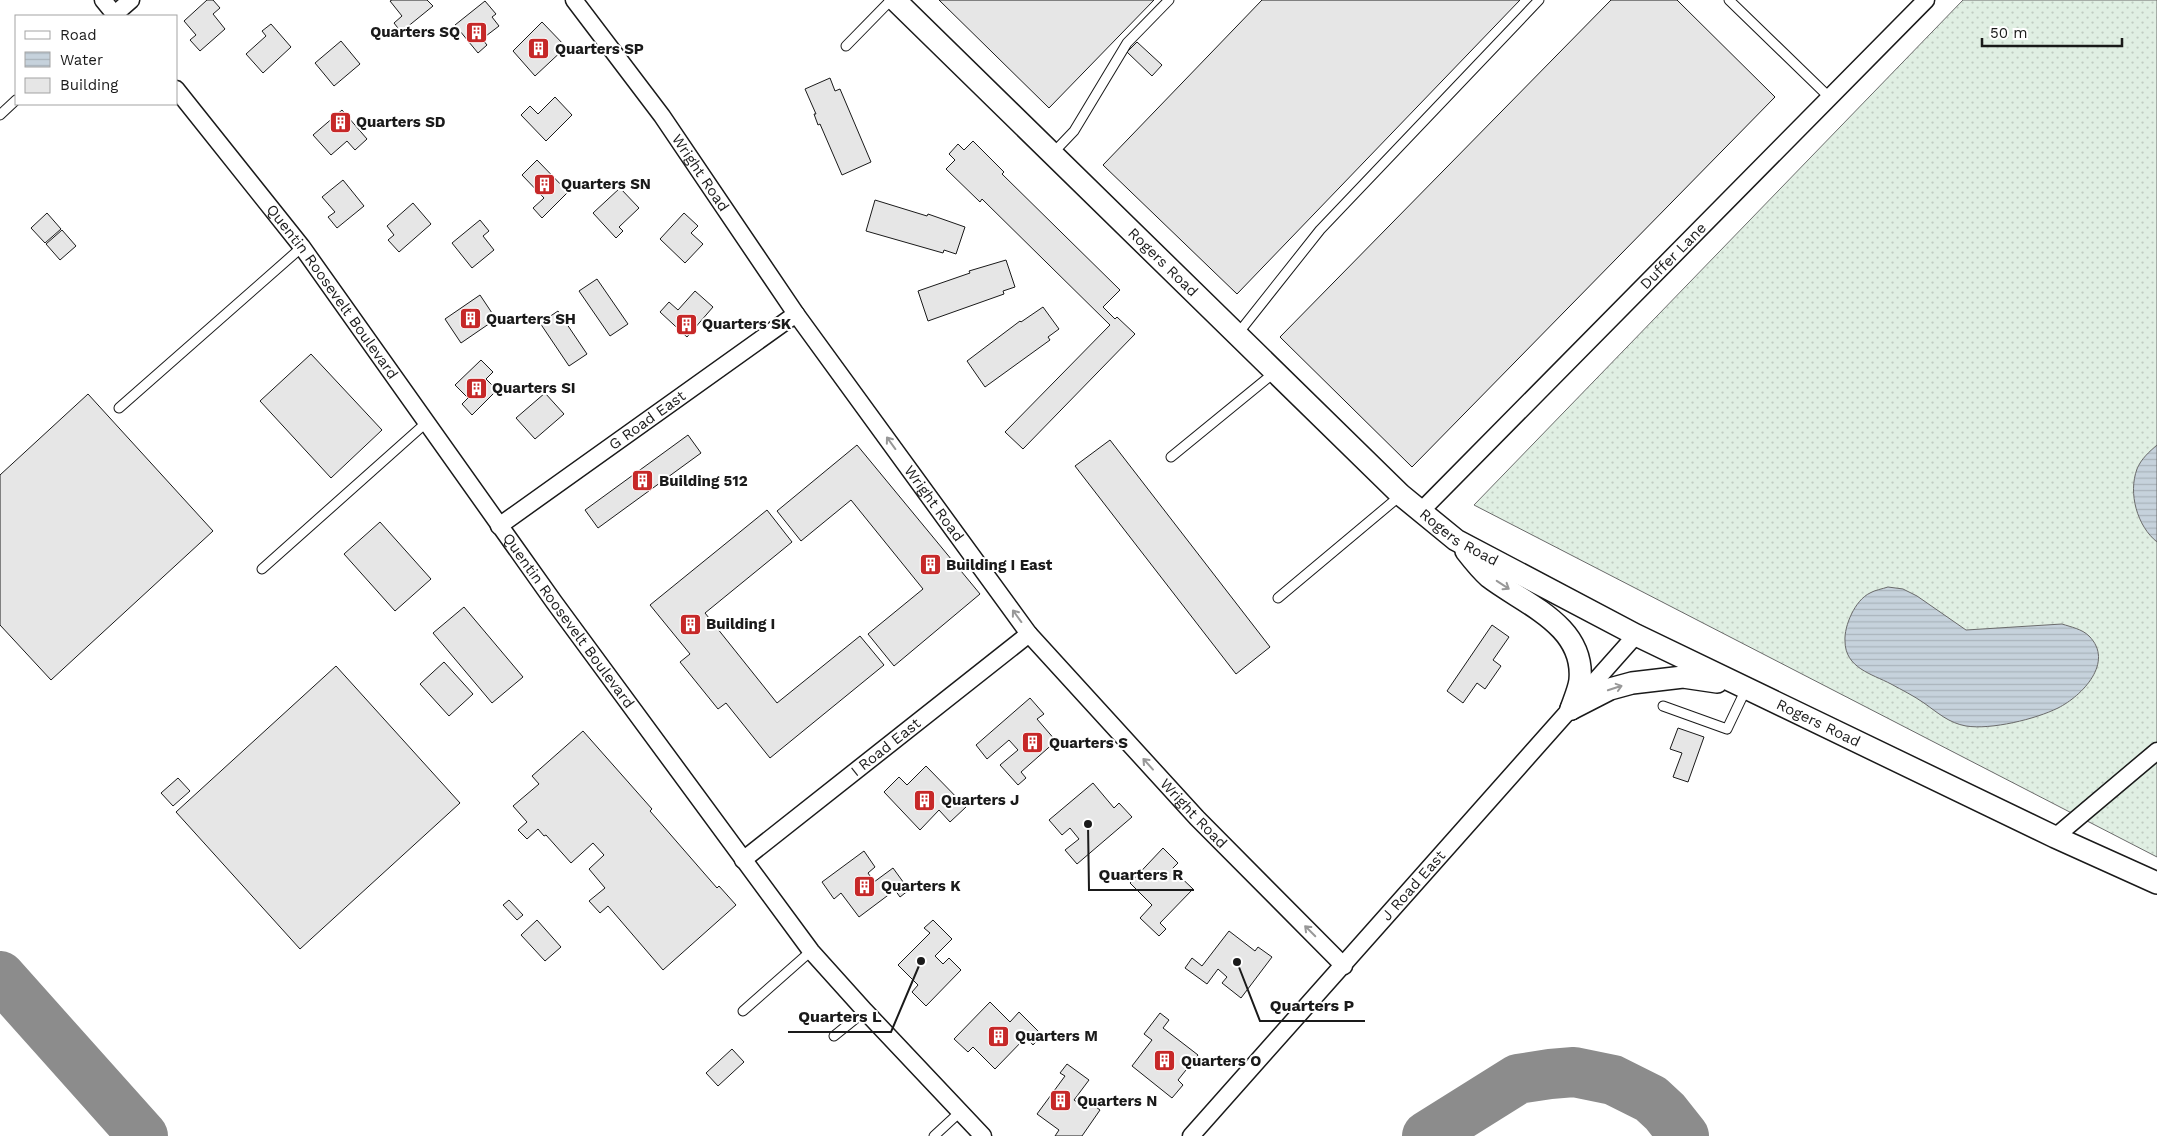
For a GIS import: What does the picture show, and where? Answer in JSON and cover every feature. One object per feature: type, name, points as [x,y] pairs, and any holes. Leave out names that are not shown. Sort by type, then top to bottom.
[{"type":"street","points":[[103,0],[114,15],[131,0]]},
{"type":"street","name":"Wright Road","points":[[574,0],[662,116],[796,314],[1030,634],[1198,818],[1344,966]]},
{"type":"street","name":"Rogers Road","points":[[895,0],[1053,153],[1236,336],[1401,495],[1456,540],[1636,635],[2157,883]]},
{"type":"street","name":"Duffer Lane","points":[[1420,512],[1926,0]]},
{"type":"street","name":"Quentin Roosevelt Boulevard","points":[[178,92],[302,247],[499,526],[811,951],[983,1136]]},
{"type":"street","name":"G Road East","points":[[499,526],[796,314]]},
{"type":"street","points":[[1456,540],[1488,576],[1550,617],[1570,638],[1579,663],[1580,680],[1571,709]]},
{"type":"street","name":"I Road East","points":[[743,860],[1030,634]]},
{"type":"street","name":"J Road East","points":[[1191,1136],[1636,635]]},
{"type":"street","points":[[1571,709],[1610,689],[1632,683],[1683,676],[1746,688]]},
{"type":"street","points":[[2055,836],[2157,751]]},
{"type":"lane","points":[[846,46],[891,0]]},
{"type":"lane","points":[[1053,153],[1074,131],[1127,43],[1169,0]]},
{"type":"lane","points":[[1236,336],[1320,230],[1539,0]]},
{"type":"lane","points":[[1729,0],[1830,97]]},
{"type":"lane","points":[[0,115],[15,101]]},
{"type":"lane","points":[[119,408],[302,247]]},
{"type":"lane","points":[[1171,457],[1275,372]]},
{"type":"lane","points":[[262,569],[427,422]]},
{"type":"lane","points":[[1278,598],[1401,495]]},
{"type":"lane","points":[[1663,706],[1726,730],[1746,688]]},
{"type":"lane","points":[[743,1011],[811,951]]},
{"type":"lane","points":[[834,1036],[865,1011]]},
{"type":"lane","points":[[934,1136],[960,1112]]},
{"type":"green space","points":[[1963,0],[2157,0],[2157,857],[1474,505]]},
{"type":"water","points":[[2157,445],[2157,542],[2144,527],[2136,508],[2134,478],[2139,465]]},
{"type":"water","points":[[1888,587],[1903,589],[1917,596],[1966,630],[2062,624],[2076,629],[2089,636],[2096,646],[2097,667],[2085,687],[2077,695],[2067,703],[2049,712],[2026,720],[2000,725],[1976,727],[1954,723],[1912,695],[1861,669],[1850,658],[1846,650],[1846,628],[1855,607],[1865,596]]},
{"type":"building","points":[[207,0],[213,0],[220,8],[213,14],[225,29],[200,51],[190,40],[196,35],[184,21]]},
{"type":"building","points":[[427,0],[433,6],[401,32],[394,23],[402,16],[390,1]]},
{"type":"building","points":[[939,0],[1154,0],[1049,108]]},
{"type":"building","points":[[1262,0],[1520,0],[1237,294],[1103,165]]},
{"type":"building","points":[[1611,0],[1677,0],[1775,97],[1412,467],[1280,337]]},
{"type":"building","name":"Quarters SQ","points":[[485,1],[496,14],[492,17],[499,26],[482,39],[487,45],[478,53],[455,25]]},
{"type":"building","name":"Quarters SP","points":[[542,22],[566,47],[535,76],[513,51]]},
{"type":"building","points":[[271,24],[291,47],[263,73],[246,54],[266,36],[262,31]]},
{"type":"building","points":[[341,41],[360,64],[334,86],[315,63]]},
{"type":"building","points":[[1137,42],[1162,65],[1152,76],[1127,52]]},
{"type":"building","points":[[830,78],[835,91],[840,89],[871,162],[842,175],[820,124],[818,125],[814,114],[816,114],[805,89]]},
{"type":"building","points":[[555,97],[572,115],[546,141],[521,115],[530,106],[538,114]]},
{"type":"building","name":"Quarters SD","points":[[342,110],[367,139],[355,150],[347,141],[331,155],[313,135]]},
{"type":"building","points":[[973,141],[1004,172],[1002,174],[1120,290],[1103,307],[1135,334],[1023,449],[1005,432],[1110,325],[982,199],[980,202],[946,169],[955,160],[949,154],[958,144],[964,150]]},
{"type":"building","name":"Quarters SN","points":[[537,160],[568,192],[542,218],[533,208],[544,198],[522,175]]},
{"type":"building","points":[[343,180],[364,206],[337,228],[328,217],[335,212],[322,197]]},
{"type":"building","points":[[620,188],[639,208],[619,227],[623,231],[616,238],[593,213]]},
{"type":"building","points":[[875,200],[927,216],[928,214],[965,227],[956,254],[944,250],[943,253],[866,231]]},
{"type":"building","points":[[413,203],[431,224],[399,252],[388,240],[394,235],[387,226]]},
{"type":"building","points":[[47,213],[61,229],[45,243],[31,228]]},
{"type":"building","points":[[684,213],[698,226],[691,233],[703,244],[685,263],[660,239]]},
{"type":"building","points":[[480,220],[489,231],[483,236],[494,250],[472,268],[452,243]]},
{"type":"building","points":[[62,230],[76,246],[60,260],[46,244]]},
{"type":"building","points":[[1006,260],[1015,287],[1003,291],[1004,294],[928,321],[918,291],[970,273],[969,271]]},
{"type":"building","points":[[597,279],[628,324],[610,336],[579,291]]},
{"type":"building","name":"Quarters SK","points":[[695,291],[713,307],[687,337],[660,312],[669,302],[678,310]]},
{"type":"building","name":"Quarters SH","points":[[480,295],[496,319],[461,343],[445,319]]},
{"type":"building","points":[[1043,307],[1059,329],[1048,337],[1050,340],[985,387],[967,361],[1020,321]]},
{"type":"building","points":[[558,311],[587,354],[569,366],[540,323]]},
{"type":"building","points":[[311,354],[382,430],[331,478],[260,401]]},
{"type":"building","name":"Quarters SI","points":[[481,360],[493,372],[486,379],[497,390],[472,415],[462,404],[468,398],[455,385]]},
{"type":"building","points":[[545,393],[564,414],[535,439],[516,418]]},
{"type":"building","points":[[88,394],[213,531],[51,680],[0,625],[0,475]]},
{"type":"building","name":"Building 512","points":[[688,435],[701,453],[598,528],[585,510]]},
{"type":"building","points":[[1110,440],[1270,647],[1236,674],[1075,466]]},
{"type":"building","name":"Building I East","points":[[857,445],[980,594],[894,666],[868,634],[923,589],[851,500],[801,541],[777,511]]},
{"type":"building","name":"Building I","points":[[767,510],[792,542],[705,613],[777,703],[860,636],[884,665],[770,758],[726,703],[718,709],[680,662],[690,654],[650,605]]},
{"type":"building","points":[[380,522],[431,579],[395,611],[344,554]]},
{"type":"building","points":[[464,607],[523,677],[492,703],[433,633]]},
{"type":"building","points":[[1492,625],[1509,637],[1493,660],[1501,666],[1485,689],[1477,683],[1463,703],[1447,691]]},
{"type":"building","points":[[444,662],[473,694],[449,716],[420,684]]},
{"type":"building","points":[[336,666],[460,803],[300,949],[176,812]]},
{"type":"building","name":"Quarters S","points":[[1030,698],[1044,714],[1037,719],[1056,741],[1021,772],[1026,778],[1018,785],[1000,765],[1018,750],[1009,740],[987,759],[976,745]]},
{"type":"building","points":[[1678,728],[1704,737],[1688,782],[1673,777],[1682,753],[1670,749]]},
{"type":"building","points":[[583,731],[652,809],[650,811],[717,888],[719,886],[736,905],[663,970],[608,906],[600,913],[589,901],[605,888],[589,869],[604,855],[593,843],[571,863],[546,835],[544,836],[538,829],[527,839],[518,830],[527,822],[513,806],[539,784],[532,776]]},
{"type":"building","name":"Quarters J","points":[[926,766],[966,807],[950,822],[939,810],[920,830],[884,792],[899,777],[907,785]]},
{"type":"building","points":[[178,778],[190,791],[173,806],[161,793]]},
{"type":"building","points":[[1093,783],[1114,808],[1119,803],[1132,817],[1077,864],[1065,850],[1079,839],[1070,828],[1062,835],[1049,820]]},
{"type":"building","points":[[1163,848],[1178,863],[1172,869],[1193,889],[1160,923],[1166,929],[1159,936],[1140,918],[1152,905],[1130,883]]},
{"type":"building","name":"Quarters K","points":[[864,851],[875,867],[868,873],[874,882],[893,868],[909,890],[900,897],[895,890],[859,917],[841,893],[834,899],[822,882]]},
{"type":"building","points":[[509,900],[523,915],[517,920],[503,905]]},
{"type":"building","points":[[537,920],[561,947],[545,961],[521,935]]},
{"type":"building","points":[[933,920],[952,939],[935,956],[943,964],[949,958],[961,970],[926,1006],[912,992],[918,985],[898,965],[930,933],[924,928]]},
{"type":"building","points":[[1229,931],[1255,951],[1258,947],[1272,957],[1241,998],[1222,983],[1227,977],[1218,969],[1207,984],[1185,968],[1192,958],[1202,966]]},
{"type":"building","name":"Quarters M","points":[[990,1002],[1010,1022],[1019,1012],[1042,1035],[1033,1045],[1026,1037],[995,1069],[973,1047],[968,1052],[954,1039]]},
{"type":"building","name":"Quarters O","points":[[1160,1013],[1169,1020],[1163,1028],[1198,1055],[1178,1080],[1183,1085],[1172,1098],[1132,1066],[1152,1040],[1144,1034]]},
{"type":"building","points":[[732,1049],[744,1062],[718,1086],[706,1073]]},
{"type":"building","name":"Quarters N","points":[[1067,1064],[1089,1080],[1074,1100],[1084,1107],[1088,1101],[1100,1110],[1082,1136],[1055,1136],[1059,1130],[1037,1114],[1065,1076],[1060,1073]]},
{"type":"taxiway","points":[[0,976],[143,1136]]},
{"type":"taxiway","points":[[1427,1136],[1518,1079],[1574,1072],[1613,1080],[1651,1099],[1665,1112],[1684,1136]]},
{"type":"place","name":"Quarters SQ","points":[[476,32]]},
{"type":"place","name":"Quarters SP","points":[[539,49]]},
{"type":"place","name":"Quarters SD","points":[[340,122]]},
{"type":"place","name":"Quarters SN","points":[[545,184]]},
{"type":"place","name":"Quarters SH","points":[[470,319]]},
{"type":"place","name":"Quarters SK","points":[[686,324]]},
{"type":"place","name":"Quarters SI","points":[[476,388]]},
{"type":"place","name":"Building 512","points":[[643,481]]},
{"type":"place","name":"Building I East","points":[[930,565]]},
{"type":"place","name":"Building I","points":[[690,624]]},
{"type":"place","name":"Quarters S","points":[[1033,743]]},
{"type":"place","name":"Quarters J","points":[[925,800]]},
{"type":"place","name":"Quarters R","points":[[1088,824]]},
{"type":"place","name":"Quarters K","points":[[865,886]]},
{"type":"place","name":"Quarters L","points":[[921,961]]},
{"type":"place","name":"Quarters P","points":[[1237,962]]},
{"type":"place","name":"Quarters M","points":[[999,1036]]},
{"type":"place","name":"Quarters O","points":[[1165,1061]]},
{"type":"place","name":"Quarters N","points":[[1061,1101]]}]
